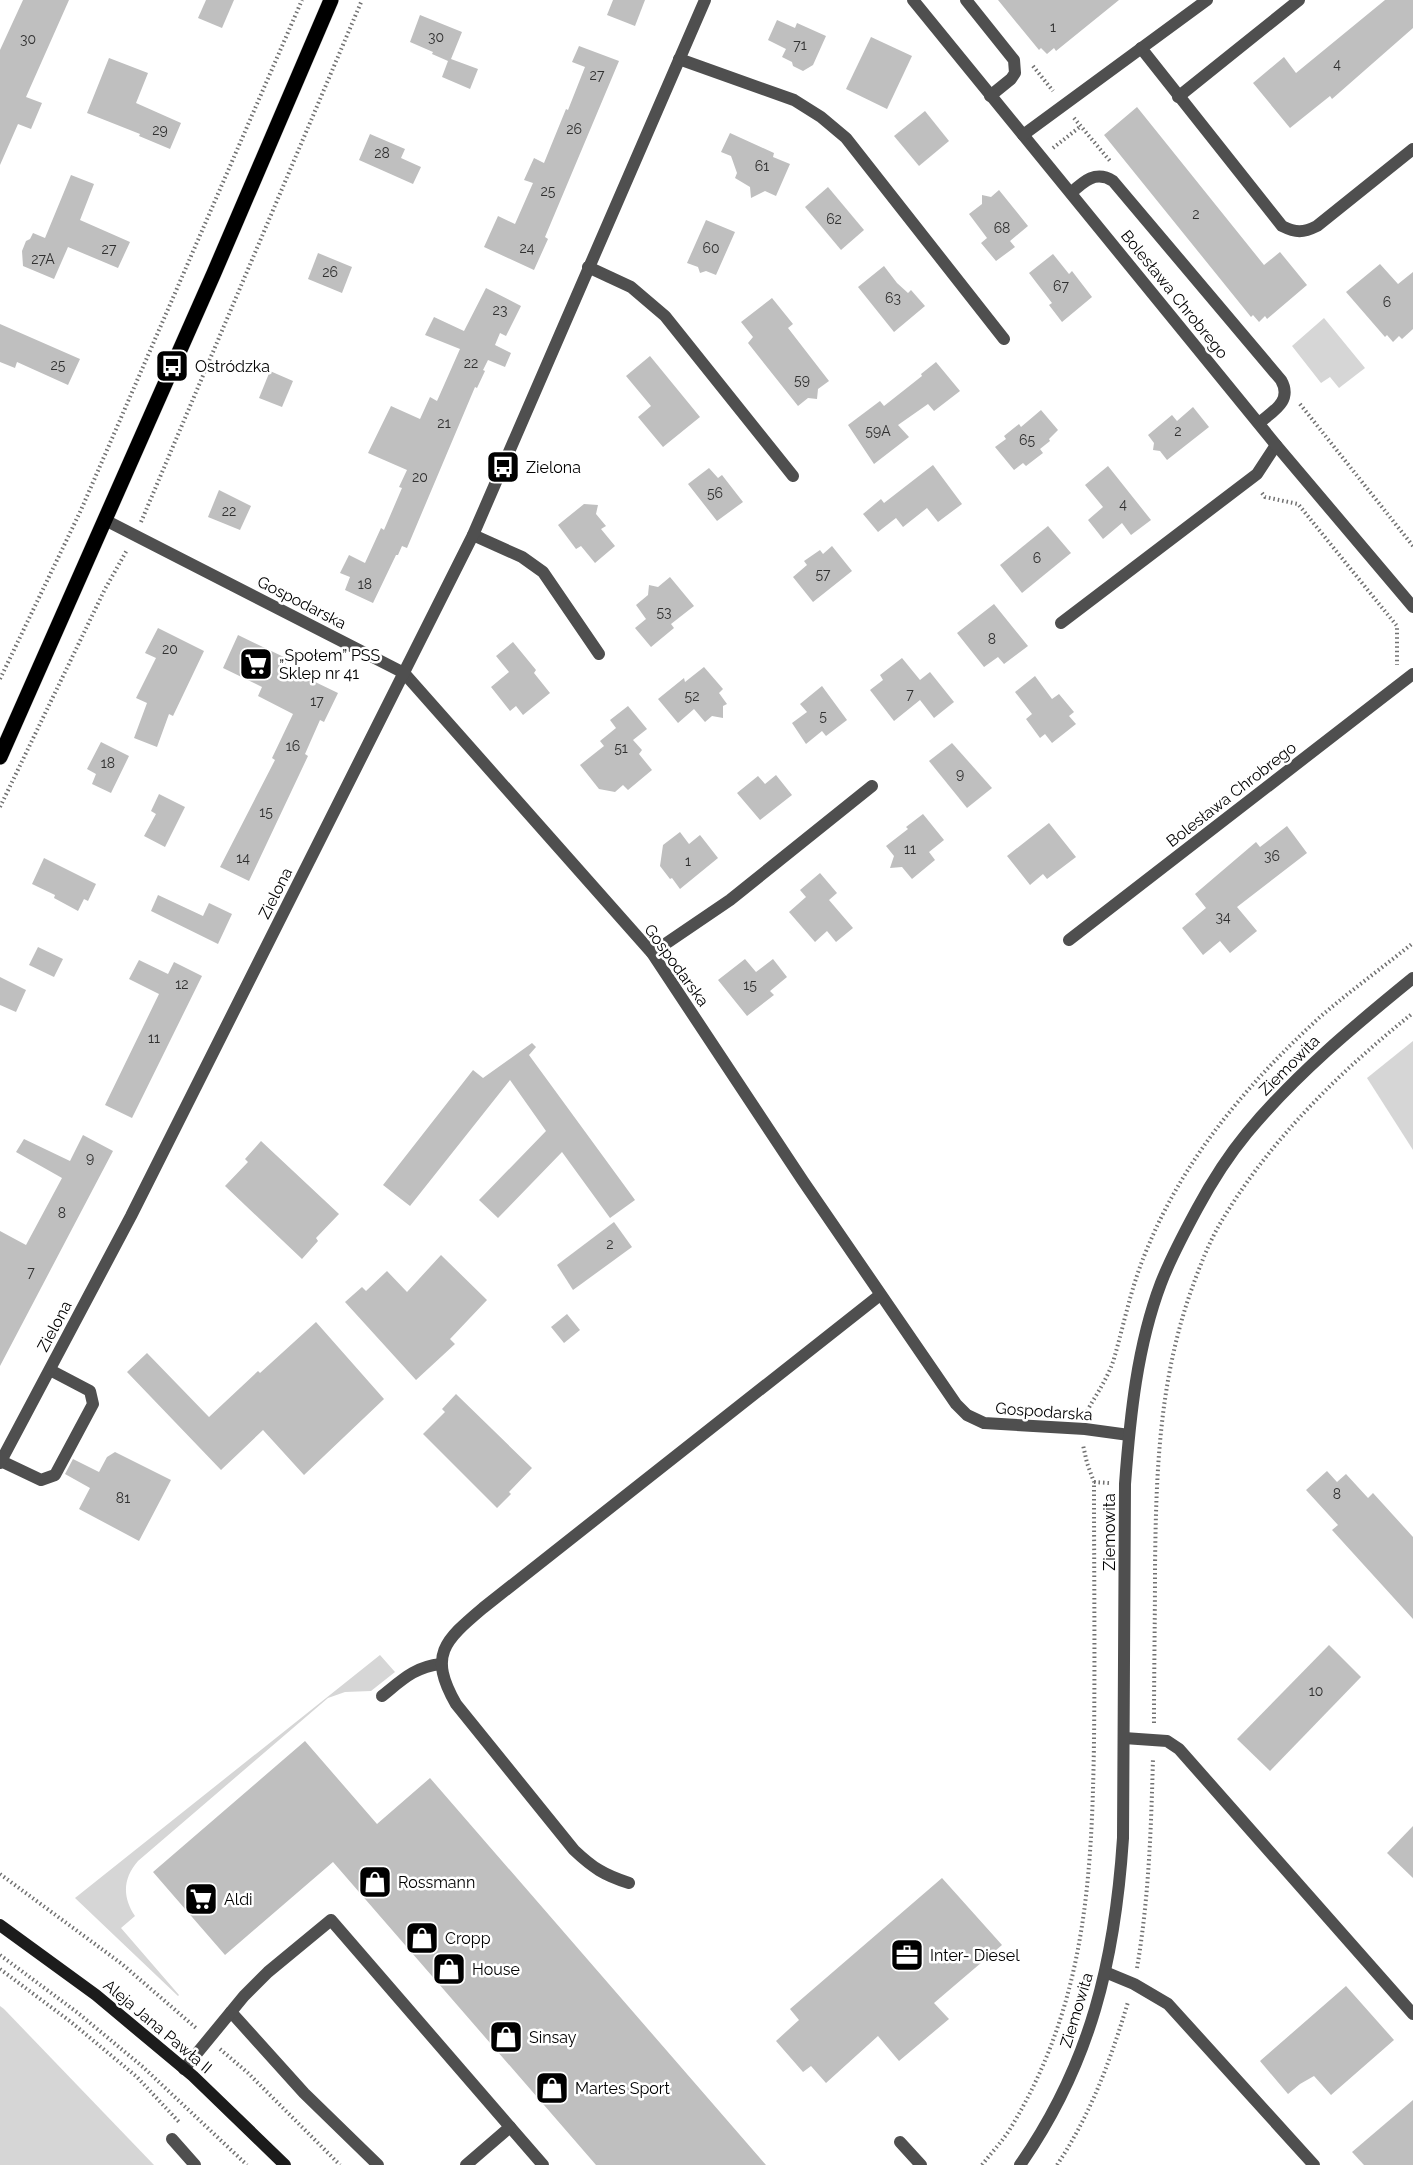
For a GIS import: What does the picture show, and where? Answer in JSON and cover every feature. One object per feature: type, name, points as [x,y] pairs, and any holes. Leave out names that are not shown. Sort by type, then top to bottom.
[{"type":"main road","points":[[0,757],[214,273],[331,0]]},
{"type":"main road","name":"Aleja Jana Pawła II","points":[[0,1925],[96,1995],[184,2069],[285,2165]]},
{"type":"street","name":"Zielona","points":[[1,1462],[131,1215],[473,535],[705,0]]},
{"type":"street","name":"Bolesława Chrobrego","points":[[913,0],[1276,445],[1413,607]]},
{"type":"street","points":[[966,0],[1014,60],[1015,74],[1011,80],[990,96]]},
{"type":"street","points":[[1023,135],[1207,0]]},
{"type":"street","points":[[1178,97],[1299,0]]},
{"type":"street","points":[[1141,48],[1282,226],[1293,231],[1305,232],[1317,226],[1413,149]]},
{"type":"street","points":[[679,59],[794,100],[821,117],[846,138],[1004,339]]},
{"type":"street","points":[[1071,193],[1096,176],[1105,176],[1113,181],[1281,380],[1286,388],[1285,398],[1259,423]]},
{"type":"street","points":[[588,267],[631,286],[665,316],[793,476]]},
{"type":"street","points":[[1061,623],[1257,474],[1276,445]]},
{"type":"street","name":"Gospodarska","points":[[105,520],[404,673],[652,953],[880,1295],[956,1404],[967,1415],[984,1423],[1085,1429],[1129,1435]]},
{"type":"street","points":[[473,535],[522,557],[543,572],[598,654]]},
{"type":"street","name":"Bolesława Chrobrego","points":[[1068,940],[1410,676]]},
{"type":"street","points":[[652,953],[730,900],[872,786]]},
{"type":"street","name":"Ziemowita","points":[[1020,2165],[1061,2097],[1085,2045],[1105,1972],[1120,1882],[1124,1738],[1125,1484],[1129,1435],[1143,1349],[1161,1283],[1210,1185],[1246,1134],[1296,1079],[1345,1033],[1413,978]]},
{"type":"street","points":[[629,1883],[591,1867],[574,1850],[456,1704],[445,1684],[441,1664],[446,1646],[458,1629],[483,1608],[880,1295]]},
{"type":"street","points":[[1,1462],[41,1480],[55,1475],[93,1404],[90,1391],[50,1370]]},
{"type":"street","points":[[382,1696],[409,1674],[425,1666],[441,1664]]},
{"type":"street","points":[[1124,1738],[1154,1739],[1167,1742],[1179,1749],[1413,2014]]},
{"type":"street","points":[[184,2069],[268,1972],[332,1920],[543,2165]]},
{"type":"street","points":[[1105,1972],[1134,1984],[1167,2004],[1314,2165]]},
{"type":"street","points":[[231,2012],[304,2093],[378,2165]]},
{"type":"street","points":[[466,2165],[510,2127]]},
{"type":"street","points":[[172,2139],[195,2165]]},
{"type":"street","points":[[900,2142],[921,2165]]},
{"type":"path","points":[[0,679],[81,510],[302,0]]},
{"type":"path","points":[[0,807],[105,589],[135,536],[362,0]]},
{"type":"path","points":[[1300,406],[1413,546]]},
{"type":"path","points":[[1250,479],[1265,497],[1298,504],[1397,626],[1395,663],[1410,676]]},
{"type":"path","points":[[1057,2165],[1090,2109],[1111,2060],[1134,1984],[1146,1916],[1154,1739],[1156,1485],[1160,1429],[1180,1321],[1221,1223],[1278,1143],[1345,1073],[1413,1013]]},
{"type":"path","points":[[0,1874],[122,1965],[209,2039],[248,2073],[340,2165]]},
{"type":"path","points":[[0,1955],[78,2013],[144,2067],[247,2165]]},
{"type":"path","points":[[0,1969],[71,2022],[137,2077],[184,2127]]},
{"type":"shaded area","points":[[1324,318],[1365,368],[1339,388],[1330,377],[1321,383],[1292,346]]},
{"type":"shaded area","points":[[1413,1041],[1413,1150],[1367,1078]]},
{"type":"shaded area","points":[[380,1655],[395,1672],[371,1691],[345,1692],[328,1698],[133,1867],[127,1881],[126,1895],[135,1916],[121,1928],[178,1996],[75,1898]]},
{"type":"shaded area","points":[[0,2006],[4,2009],[154,2165],[0,2165]]},
{"type":"building","points":[[23,0],[69,0],[26,97],[42,103],[31,129],[18,124],[0,165],[0,50]]},
{"type":"building","points":[[206,0],[234,0],[222,28],[198,18]]},
{"type":"building","points":[[613,0],[645,0],[635,26],[607,15]]},
{"type":"building","points":[[998,0],[1119,0],[1056,51],[1054,48],[1047,54],[1041,48],[1039,50]]},
{"type":"building","points":[[1385,0],[1413,0],[1413,28],[1332,99],[1330,96],[1290,128],[1253,83],[1284,57],[1296,73]]},
{"type":"building","points":[[420,15],[462,32],[451,59],[478,69],[470,89],[442,77],[448,61],[410,42]]},
{"type":"building","points":[[777,20],[795,28],[797,23],[826,36],[813,65],[803,71],[793,66],[792,62],[782,57],[786,49],[768,40]]},
{"type":"building","points":[[871,37],[912,56],[887,109],[846,89]]},
{"type":"building","points":[[579,46],[619,61],[545,237],[548,239],[534,270],[484,247],[498,216],[515,224],[533,183],[524,180],[534,158],[544,163],[585,67],[572,62]]},
{"type":"building","points":[[109,58],[148,73],[136,103],[181,123],[170,149],[139,136],[140,134],[87,113]]},
{"type":"building","points":[[1137,107],[1264,265],[1280,252],[1307,285],[1267,319],[1265,316],[1259,322],[1253,315],[1251,317],[1104,135]]},
{"type":"building","points":[[925,111],[949,141],[919,166],[894,136]]},
{"type":"building","points":[[730,133],[774,153],[773,157],[790,164],[776,196],[765,191],[751,198],[750,187],[735,178],[737,173],[731,156],[721,152]]},
{"type":"building","points":[[370,134],[405,149],[401,158],[421,167],[413,184],[359,160]]},
{"type":"building","points":[[71,175],[94,184],[80,220],[130,242],[118,268],[68,247],[54,279],[23,266],[22,251],[26,241],[33,233],[45,238]]},
{"type":"building","points":[[828,187],[864,230],[841,250],[805,207]]},
{"type":"building","points":[[999,190],[1028,226],[1010,241],[1015,247],[996,261],[981,243],[987,238],[969,214],[982,204],[982,195],[991,197]]},
{"type":"building","points":[[706,220],[735,232],[716,275],[706,271],[700,273],[698,267],[687,263]]},
{"type":"building","points":[[318,253],[352,267],[342,293],[308,279]]},
{"type":"building","points":[[1053,254],[1069,274],[1072,271],[1092,297],[1062,322],[1049,305],[1052,303],[1029,273]]},
{"type":"building","points":[[1380,264],[1398,284],[1413,272],[1413,329],[1402,339],[1399,336],[1393,342],[1387,335],[1385,337],[1346,292]]},
{"type":"building","points":[[884,266],[897,283],[908,293],[911,290],[925,306],[894,332],[858,287]]},
{"type":"building","points":[[486,288],[521,306],[506,336],[500,333],[495,345],[511,353],[505,367],[488,360],[407,548],[402,546],[396,555],[373,603],[345,590],[350,577],[340,573],[349,555],[365,563],[381,528],[384,530],[407,470],[368,453],[391,406],[420,419],[430,397],[437,401],[460,349],[425,335],[434,317],[464,331]]},
{"type":"building","points":[[772,298],[793,324],[788,328],[829,381],[818,389],[817,399],[808,398],[798,406],[748,343],[753,337],[741,322]]},
{"type":"building","points":[[0,324],[80,359],[68,385],[17,362],[15,368],[0,362]]},
{"type":"building","points":[[650,356],[700,417],[663,447],[638,417],[651,406],[626,376]]},
{"type":"building","points":[[936,362],[960,391],[934,411],[928,404],[898,425],[909,437],[874,464],[848,425],[880,401],[884,406]]},
{"type":"building","points":[[270,371],[293,381],[282,407],[259,398]]},
{"type":"building","points":[[1193,407],[1209,427],[1167,460],[1160,451],[1153,450],[1154,443],[1148,435],[1172,415],[1177,421]]},
{"type":"building","points":[[1041,410],[1058,430],[1040,449],[1043,453],[1026,466],[1023,463],[1014,470],[995,447],[1006,439],[1004,436],[1019,424],[1021,427]]},
{"type":"building","points":[[933,465],[962,504],[938,522],[927,508],[903,527],[896,518],[878,532],[863,514],[881,499],[884,503]]},
{"type":"building","points":[[1108,466],[1151,520],[1131,535],[1122,523],[1103,539],[1088,520],[1103,507],[1085,485]]},
{"type":"building","points":[[709,468],[718,478],[722,475],[743,502],[717,521],[688,484]]},
{"type":"building","points":[[219,490],[251,506],[240,530],[208,517]]},
{"type":"building","points":[[584,504],[598,505],[596,514],[606,526],[601,529],[615,546],[595,563],[581,546],[576,549],[558,525]]},
{"type":"building","points":[[1048,526],[1071,553],[1022,593],[1000,565]]},
{"type":"building","points":[[832,546],[852,571],[813,602],[793,577],[807,565],[804,561],[820,550],[823,554]]},
{"type":"building","points":[[670,577],[694,606],[671,624],[674,628],[651,647],[635,628],[646,619],[636,605],[648,595],[649,585],[658,587]]},
{"type":"building","points":[[994,604],[1028,646],[1004,664],[998,657],[984,667],[957,633]]},
{"type":"building","points":[[158,628],[204,651],[173,716],[169,714],[157,747],[134,738],[147,703],[136,698],[156,658],[145,653]]},
{"type":"building","points":[[238,635],[288,659],[284,667],[338,693],[324,722],[320,720],[305,754],[308,756],[249,881],[220,867],[275,760],[272,758],[293,714],[258,696],[262,687],[223,668]]},
{"type":"building","points":[[513,642],[536,670],[534,673],[550,693],[523,715],[516,706],[510,711],[491,687],[509,672],[496,656]]},
{"type":"building","points":[[902,658],[920,680],[930,672],[954,702],[934,718],[920,700],[894,721],[870,690],[883,680],[880,675]]},
{"type":"building","points":[[704,667],[723,689],[719,693],[727,704],[723,706],[723,718],[712,716],[705,722],[694,709],[678,723],[658,699],[684,678],[685,682]]},
{"type":"building","points":[[1035,676],[1052,699],[1059,694],[1074,712],[1069,716],[1076,724],[1052,743],[1045,734],[1040,738],[1026,719],[1032,714],[1015,692]]},
{"type":"building","points":[[822,686],[847,720],[826,736],[822,731],[806,744],[792,723],[807,712],[800,704]]},
{"type":"building","points":[[628,706],[647,729],[633,740],[642,750],[639,754],[652,770],[628,790],[623,785],[615,792],[599,789],[580,765],[604,746],[600,741],[616,728],[610,720]]},
{"type":"building","points":[[101,742],[129,756],[111,793],[92,784],[96,774],[87,769]]},
{"type":"building","points":[[952,743],[992,788],[967,808],[929,761]]},
{"type":"building","points":[[776,775],[792,795],[760,820],[737,793],[758,776],[765,784]]},
{"type":"building","points":[[159,794],[185,807],[165,847],[144,836],[156,814],[151,811]]},
{"type":"building","points":[[923,814],[944,840],[929,852],[935,860],[912,879],[902,867],[890,868],[894,856],[886,846]]},
{"type":"building","points":[[1049,823],[1076,857],[1047,879],[1043,874],[1030,885],[1007,856]]},
{"type":"building","points":[[1287,826],[1307,853],[1237,907],[1257,931],[1230,953],[1220,941],[1203,955],[1182,928],[1206,908],[1195,894],[1256,842],[1260,847]]},
{"type":"building","points":[[680,832],[689,844],[700,835],[718,858],[680,889],[660,866],[663,845]]},
{"type":"building","points":[[44,858],[96,884],[88,901],[84,899],[78,911],[54,898],[55,895],[32,884]]},
{"type":"building","points":[[820,873],[837,893],[829,900],[853,928],[836,942],[827,931],[815,942],[789,912],[806,897],[800,890]]},
{"type":"building","points":[[158,895],[203,916],[209,903],[232,914],[218,944],[151,911]]},
{"type":"building","points":[[38,947],[63,959],[54,977],[29,965]]},
{"type":"building","points":[[745,959],[756,972],[773,959],[787,977],[770,991],[774,995],[747,1016],[718,980]]},
{"type":"building","points":[[139,960],[168,974],[174,962],[202,976],[132,1118],[105,1105],[159,994],[129,979]]},
{"type":"building","points":[[0,977],[26,990],[16,1012],[0,1005]]},
{"type":"building","points":[[532,1043],[536,1047],[529,1055],[635,1200],[610,1218],[562,1152],[498,1218],[479,1200],[546,1131],[510,1080],[410,1206],[383,1185],[473,1070],[483,1078]]},
{"type":"building","points":[[83,1135],[113,1151],[0,1366],[0,1231],[26,1245],[62,1178],[16,1152],[24,1139],[70,1161]]},
{"type":"building","points":[[261,1141],[339,1214],[316,1238],[318,1241],[302,1259],[225,1186],[248,1162],[245,1159]]},
{"type":"building","points":[[614,1222],[632,1247],[573,1290],[557,1265]]},
{"type":"building","points":[[441,1255],[487,1300],[450,1339],[455,1344],[416,1380],[345,1302],[362,1287],[366,1291],[387,1271],[407,1292]]},
{"type":"building","points":[[567,1314],[580,1330],[564,1343],[551,1327]]},
{"type":"building","points":[[316,1322],[384,1399],[304,1475],[263,1430],[221,1470],[127,1372],[147,1353],[209,1417],[258,1371],[260,1373]]},
{"type":"building","points":[[456,1394],[532,1468],[497,1508],[423,1434],[445,1412],[442,1409]]},
{"type":"building","points":[[115,1452],[171,1480],[139,1541],[79,1509],[90,1488],[65,1474],[73,1459],[99,1472],[107,1457]]},
{"type":"building","points":[[1327,1471],[1337,1482],[1346,1474],[1368,1498],[1373,1493],[1413,1537],[1413,1619],[1332,1530],[1338,1525],[1306,1490]]},
{"type":"building","points":[[1329,1645],[1361,1677],[1270,1771],[1237,1739]]},
{"type":"building","points":[[305,1741],[377,1824],[430,1778],[766,2165],[596,2165],[333,1862],[225,1955],[153,1872]]},
{"type":"building","points":[[1413,1826],[1413,1878],[1387,1853]]},
{"type":"building","points":[[942,1878],[1002,1945],[934,2003],[949,2019],[899,2061],[878,2036],[826,2083],[811,2066],[803,2072],[776,2041],[799,2020],[790,2009]]},
{"type":"building","points":[[1346,1986],[1394,2040],[1331,2095],[1314,2076],[1288,2094],[1260,2061]]},
{"type":"building","points":[[1413,2100],[1413,2165],[1364,2165],[1352,2152]]},
{"type":"place","name":"Ostródzka","points":[[172,366]]},
{"type":"place","name":"Zielona","points":[[503,467]]},
{"type":"place","name":"„Społem” PSS Sklep nr 41","points":[[256,664]]},
{"type":"place","name":"Rossmann","points":[[375,1882]]},
{"type":"place","name":"Aldi","points":[[201,1899]]},
{"type":"place","name":"Cropp","points":[[422,1938]]},
{"type":"place","name":"Inter- Diesel","points":[[907,1955]]},
{"type":"place","name":"House","points":[[449,1969]]},
{"type":"place","name":"Sinsay","points":[[506,2037]]},
{"type":"place","name":"Martes Sport","points":[[552,2088]]}]
